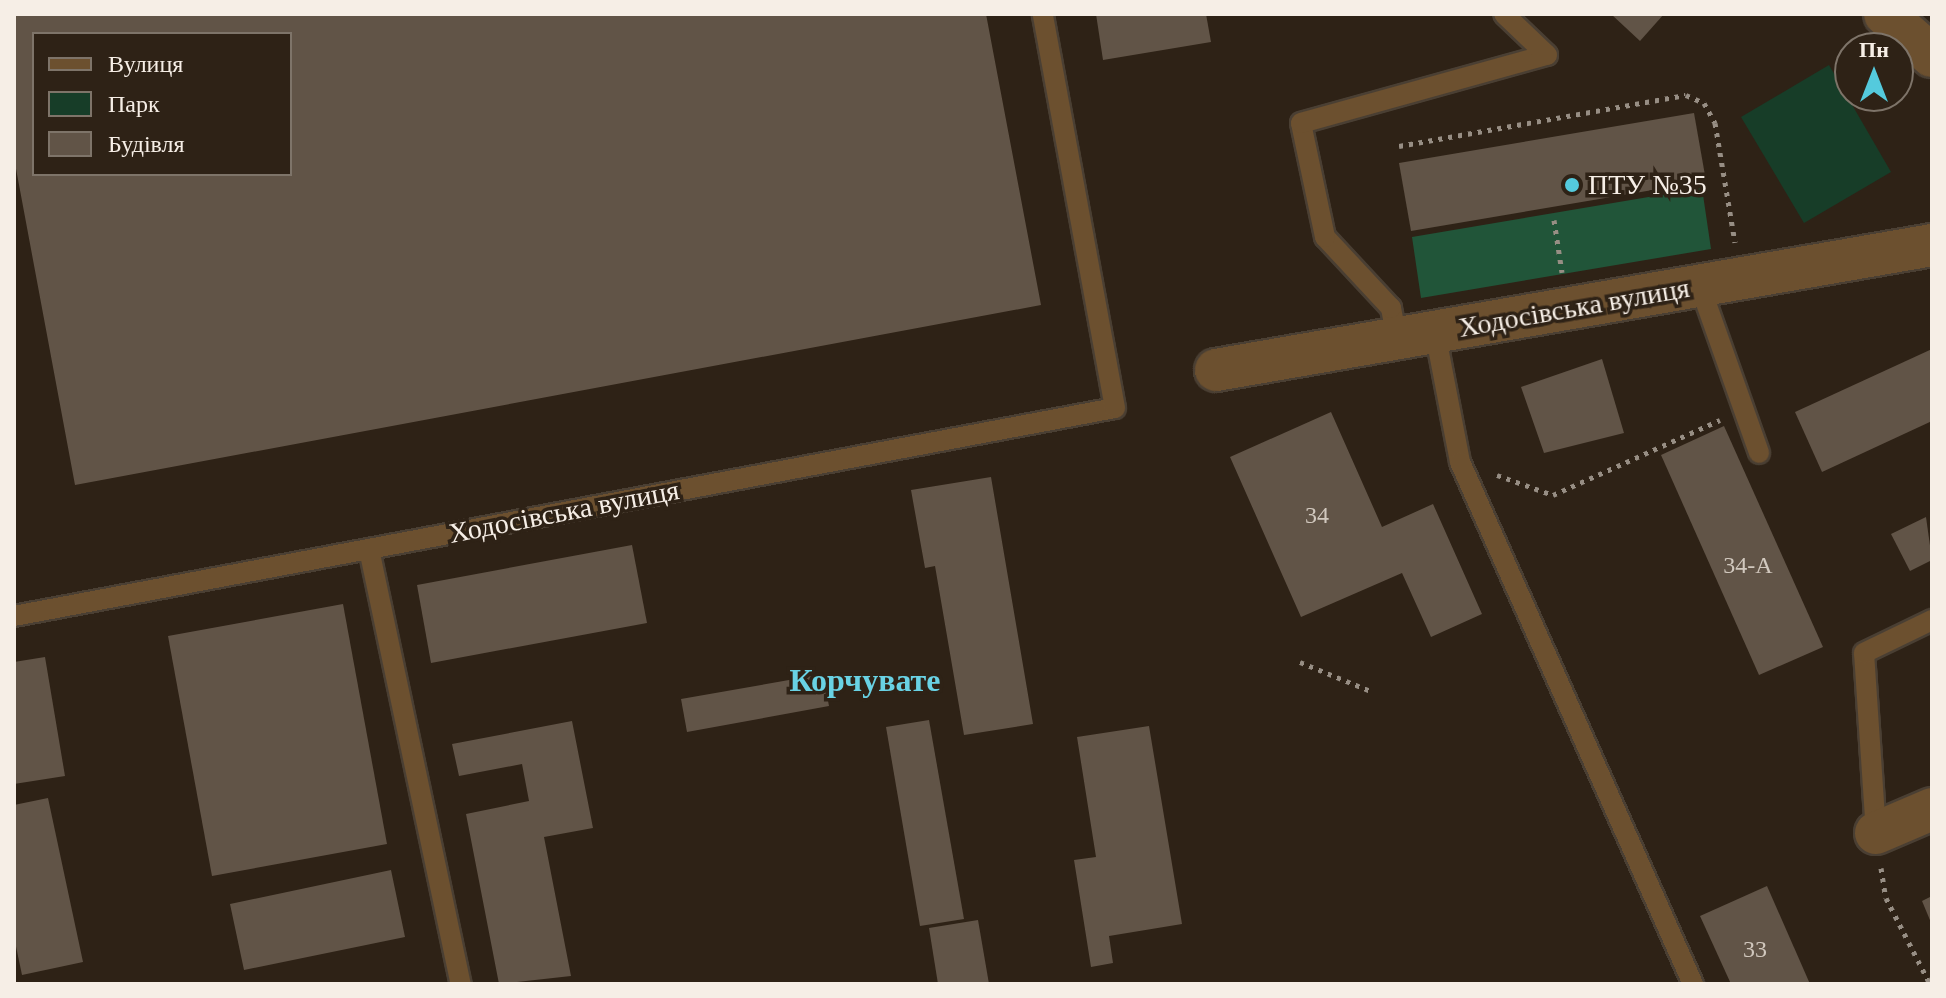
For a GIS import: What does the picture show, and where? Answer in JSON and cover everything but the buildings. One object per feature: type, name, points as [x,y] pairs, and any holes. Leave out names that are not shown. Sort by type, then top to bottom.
[{"type":"street","points":[[1885,14],[1932,56]]},
{"type":"street","name":"Ходосівська вулиця","points":[[1216,370],[1932,245]]},
{"type":"street","points":[[1876,833],[1932,809]]},
{"type":"lane","name":"Ходосівська вулиця","points":[[14,616],[1115,408],[1043,14]]},
{"type":"lane","points":[[1504,14],[1547,55],[1301,123],[1325,237],[1416,335],[1460,462],[1693,984]]},
{"type":"lane","points":[[1700,286],[1759,453]]},
{"type":"lane","points":[[369,549],[461,984]]},
{"type":"lane","points":[[1876,833],[1864,653],[1932,620]]},
{"type":"path","points":[[1399,146],[1686,95],[1704,103],[1715,123],[1741,278]]},
{"type":"path","points":[[1554,220],[1567,309]]},
{"type":"path","points":[[1460,462],[1553,495],[1743,409]]},
{"type":"path","points":[[1300,662],[1373,692]]},
{"type":"path","points":[[1876,833],[1886,898],[1930,984]]},
{"type":"green space","points":[[1829,65],[1834,74],[1834,112],[1856,112],[1891,172],[1804,223],[1741,117]]},
{"type":"green space","points":[[1702,188],[1711,249],[1421,298],[1412,237]]},
{"type":"place","name":"ПТУ №35","points":[[1572,185]]},
{"type":"district","name":"Корчувате","points":[[865,680]]}]
